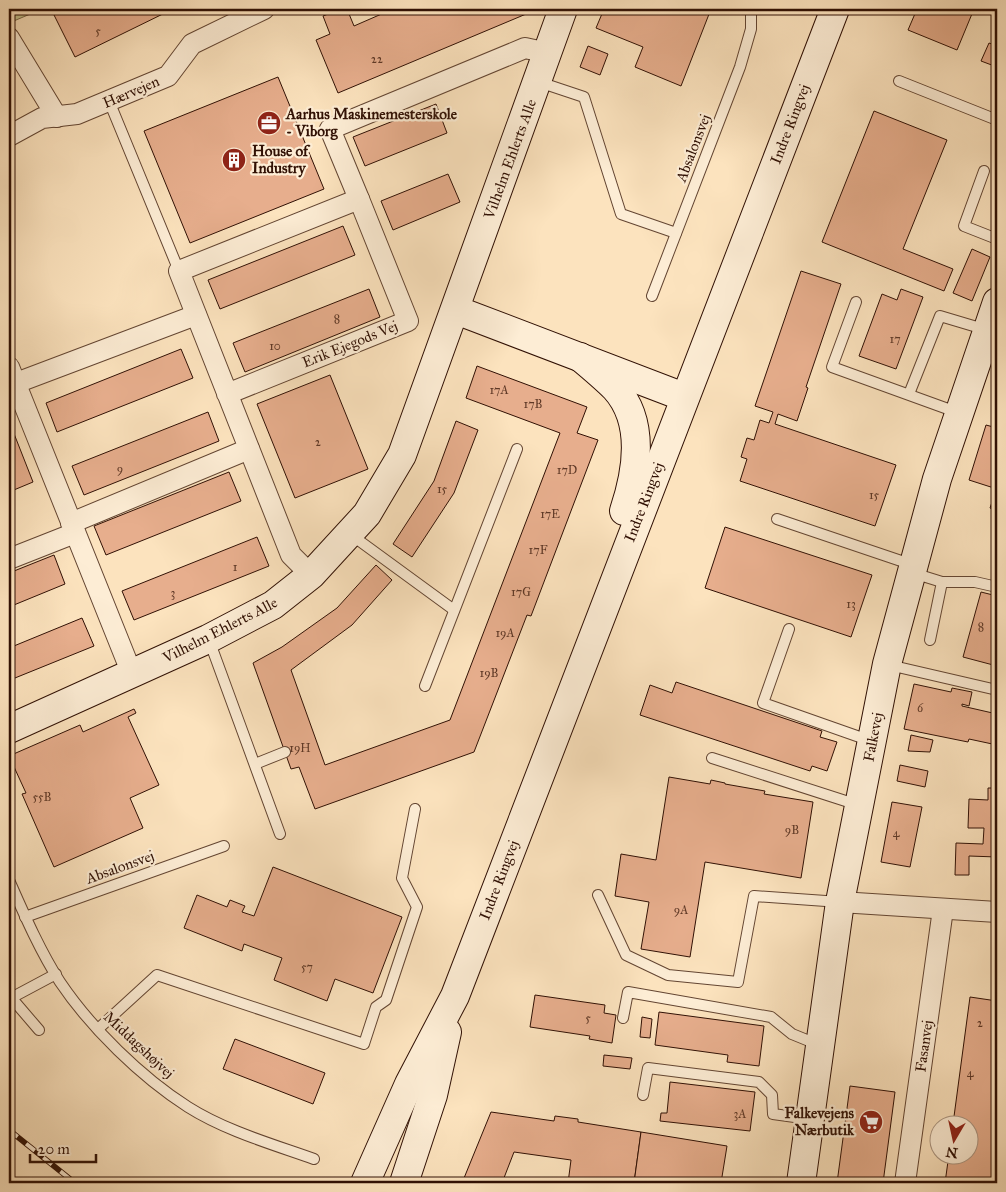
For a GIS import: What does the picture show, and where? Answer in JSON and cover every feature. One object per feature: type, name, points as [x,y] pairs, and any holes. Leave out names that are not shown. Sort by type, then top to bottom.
[{"type":"street","name":"Hærvejen","points":[[9,136],[42,118],[77,114],[168,76],[192,44],[264,9]]},
{"type":"street","name":"Vilhelm Ehlerts Alle","points":[[9,729],[208,639],[273,605],[311,575],[367,514],[402,455],[456,310],[563,9]]},
{"type":"street","name":"Indre Ringvej","points":[[365,1183],[409,1084],[455,996],[613,581],[835,9]]},
{"type":"street","points":[[9,38],[57,116]]},
{"type":"street","name":"Erik Ejegods Vej","points":[[227,394],[408,321],[330,129],[525,48],[548,53]]},
{"type":"street","points":[[311,575],[291,555],[179,272],[359,200]]},
{"type":"street","name":"Falkevej","points":[[801,1183],[840,902],[887,664],[937,479],[986,343],[997,302]]},
{"type":"street","points":[[456,310],[684,397]]},
{"type":"street","points":[[132,674],[12,375],[196,315]]},
{"type":"street","points":[[580,357],[616,390],[628,410],[636,435],[636,460],[632,487],[615,536],[611,561],[613,581]]},
{"type":"street","points":[[9,558],[248,449]]},
{"type":"street","points":[[840,902],[997,912]]},
{"type":"street","name":"Fasanvej","points":[[905,1183],[943,909]]},
{"type":"street","name":"Indre Ringvej","points":[[404,1183],[433,1095],[455,996]]},
{"type":"lane","name":"Absalonsvej","points":[[652,296],[740,67],[750,29],[751,9]]},
{"type":"lane","points":[[899,81],[997,120]]},
{"type":"lane","points":[[538,82],[584,97],[621,214],[676,233]]},
{"type":"lane","points":[[109,101],[179,272]]},
{"type":"lane","points":[[984,172],[964,226],[997,239]]},
{"type":"lane","points":[[856,302],[832,367],[960,413]]},
{"type":"lane","points":[[909,394],[940,316],[986,343]]},
{"type":"lane","points":[[425,686],[517,449]]},
{"type":"lane","points":[[777,520],[913,569],[942,582],[975,582],[997,588]]},
{"type":"lane","points":[[349,534],[454,610]]},
{"type":"lane","points":[[930,640],[942,582]]},
{"type":"lane","points":[[789,628],[763,703],[872,742]]},
{"type":"lane","points":[[208,639],[280,834]]},
{"type":"lane","points":[[887,664],[997,690]]},
{"type":"lane","points":[[255,764],[285,752]]},
{"type":"lane","points":[[712,758],[859,805]]},
{"type":"lane","points":[[98,1029],[157,975],[364,1044],[376,1007],[386,1000],[417,907],[402,878],[415,809]]},
{"type":"lane","name":"Absalonsvej","points":[[25,917],[224,846]]},
{"type":"lane","name":"Middagshøjvej","points":[[9,880],[25,917],[56,974],[98,1029],[154,1082],[188,1107],[259,1140],[314,1159]]},
{"type":"lane","points":[[598,895],[626,955],[668,975],[738,982],[754,896],[840,902]]},
{"type":"lane","points":[[39,1030],[10,997],[56,974]]},
{"type":"lane","points":[[623,1018],[628,992],[770,1017],[792,1034],[820,1045]]},
{"type":"lane","points":[[643,1095],[648,1068],[759,1082],[772,1095],[773,1114],[810,1120]]},
{"type":"shaded area","points":[[9,9],[42,9],[9,23]]},
{"type":"building","points":[[51,9],[173,9],[75,57]]},
{"type":"building","points":[[341,9],[347,9],[354,26],[393,9],[538,9],[338,93],[316,40],[330,34],[323,16]]},
{"type":"building","points":[[604,9],[711,9],[681,86],[635,67],[643,47],[596,28]]},
{"type":"building","points":[[917,9],[974,9],[957,50],[908,30]]},
{"type":"building","points":[[989,43],[997,46],[997,67],[981,61]]},
{"type":"building","points":[[588,46],[608,54],[600,75],[580,67]]},
{"type":"building","name":"House of Industry","points":[[278,77],[324,189],[190,243],[144,131]]},
{"type":"building","points":[[436,104],[447,133],[365,166],[353,137]]},
{"type":"building","points":[[874,111],[947,140],[903,249],[953,269],[944,291],[822,242]]},
{"type":"building","points":[[448,174],[460,202],[393,230],[381,201]]},
{"type":"building","points":[[343,226],[355,255],[220,309],[208,280]]},
{"type":"building","points":[[972,249],[990,257],[972,301],[953,293]]},
{"type":"building","points":[[801,271],[841,284],[806,387],[808,388],[797,421],[778,414],[775,424],[896,465],[875,526],[740,481],[747,459],[741,457],[747,438],[754,440],[760,420],[769,423],[773,412],[755,406]]},
{"type":"building","points":[[369,289],[380,317],[245,372],[233,343]]},
{"type":"building","points":[[901,289],[923,297],[896,369],[859,356],[882,294],[897,300]]},
{"type":"building","points":[[181,349],[193,378],[57,432],[46,403]]},
{"type":"building","points":[[477,366],[587,407],[577,433],[598,440],[531,616],[527,615],[474,752],[315,809],[299,767],[291,769],[253,663],[282,647],[337,608],[376,565],[392,580],[352,625],[291,670],[325,765],[450,720],[560,433],[466,398]]},
{"type":"building","points":[[330,375],[368,469],[295,498],[257,404]]},
{"type":"building","points":[[208,412],[219,441],[84,495],[72,466]]},
{"type":"building","points":[[456,421],[478,430],[454,493],[412,557],[393,544],[434,481]]},
{"type":"building","points":[[986,425],[997,428],[997,489],[969,480]]},
{"type":"building","points":[[11,426],[33,482],[9,492],[9,427]]},
{"type":"building","points":[[229,472],[241,501],[106,555],[94,526]]},
{"type":"building","points":[[993,499],[997,500],[997,511],[990,508]]},
{"type":"building","points":[[725,527],[872,575],[851,637],[705,588]]},
{"type":"building","points":[[257,537],[269,566],[134,620],[122,591]]},
{"type":"building","points":[[54,555],[65,584],[9,607],[9,573]]},
{"type":"building","points":[[981,592],[997,596],[997,666],[963,657]]},
{"type":"building","points":[[82,618],[94,646],[10,680],[9,648]]},
{"type":"building","points":[[676,682],[822,731],[820,737],[837,742],[827,771],[812,766],[810,771],[640,715],[650,685],[672,693]]},
{"type":"building","points":[[914,684],[951,692],[952,688],[972,692],[969,706],[962,704],[962,706],[997,714],[997,745],[969,739],[968,742],[904,729]]},
{"type":"building","points":[[134,709],[136,713],[128,717],[159,785],[130,798],[143,828],[54,867],[22,794],[26,793],[9,756],[80,725],[83,732]]},
{"type":"building","points":[[911,735],[933,740],[930,752],[908,751]]},
{"type":"building","points":[[900,765],[928,771],[925,787],[897,781]]},
{"type":"building","points":[[669,777],[710,784],[711,780],[765,791],[764,794],[813,802],[801,878],[705,862],[690,957],[641,949],[649,902],[615,896],[621,854],[656,860]]},
{"type":"building","points":[[988,788],[997,788],[997,857],[969,856],[969,875],[955,875],[956,843],[983,844],[984,828],[968,828],[969,799],[988,800]]},
{"type":"building","points":[[892,802],[922,807],[910,867],[881,862]]},
{"type":"building","points":[[273,867],[402,917],[373,993],[335,979],[327,1001],[274,980],[282,958],[244,944],[242,951],[184,928],[197,895],[227,907],[230,900],[245,906],[242,912],[254,916]]},
{"type":"building","points":[[535,995],[605,1005],[604,1013],[616,1015],[612,1043],[589,1039],[590,1036],[530,1027]]},
{"type":"building","points":[[970,997],[997,1001],[997,1156],[994,1183],[945,1183],[948,1164],[978,1164],[978,1114],[954,1114]]},
{"type":"building","points":[[659,1012],[764,1026],[759,1066],[727,1062],[728,1055],[655,1045]]},
{"type":"building","points":[[642,1017],[652,1019],[650,1038],[640,1037]]},
{"type":"building","points":[[235,1039],[325,1073],[313,1104],[223,1069]]},
{"type":"building","points":[[604,1055],[632,1058],[630,1069],[603,1066]]},
{"type":"building","points":[[670,1082],[755,1092],[750,1131],[660,1121],[661,1113],[667,1113]]},
{"type":"building","points":[[850,1086],[895,1092],[883,1183],[837,1183]]},
{"type":"building","points":[[491,1112],[554,1121],[555,1116],[578,1119],[578,1122],[641,1132],[634,1183],[568,1183],[571,1160],[514,1152],[502,1183],[462,1183]]},
{"type":"building","points":[[641,1132],[727,1146],[721,1183],[634,1183]]},
{"type":"railway","points":[[9,1130],[75,1183]]},
{"type":"place","name":"Aarhus Maskinemesterskole - Viborg","points":[[269,123]]},
{"type":"place","name":"House of Industry","points":[[234,160]]},
{"type":"place","name":"Falkevejens Nærbutik","points":[[871,1122]]}]
